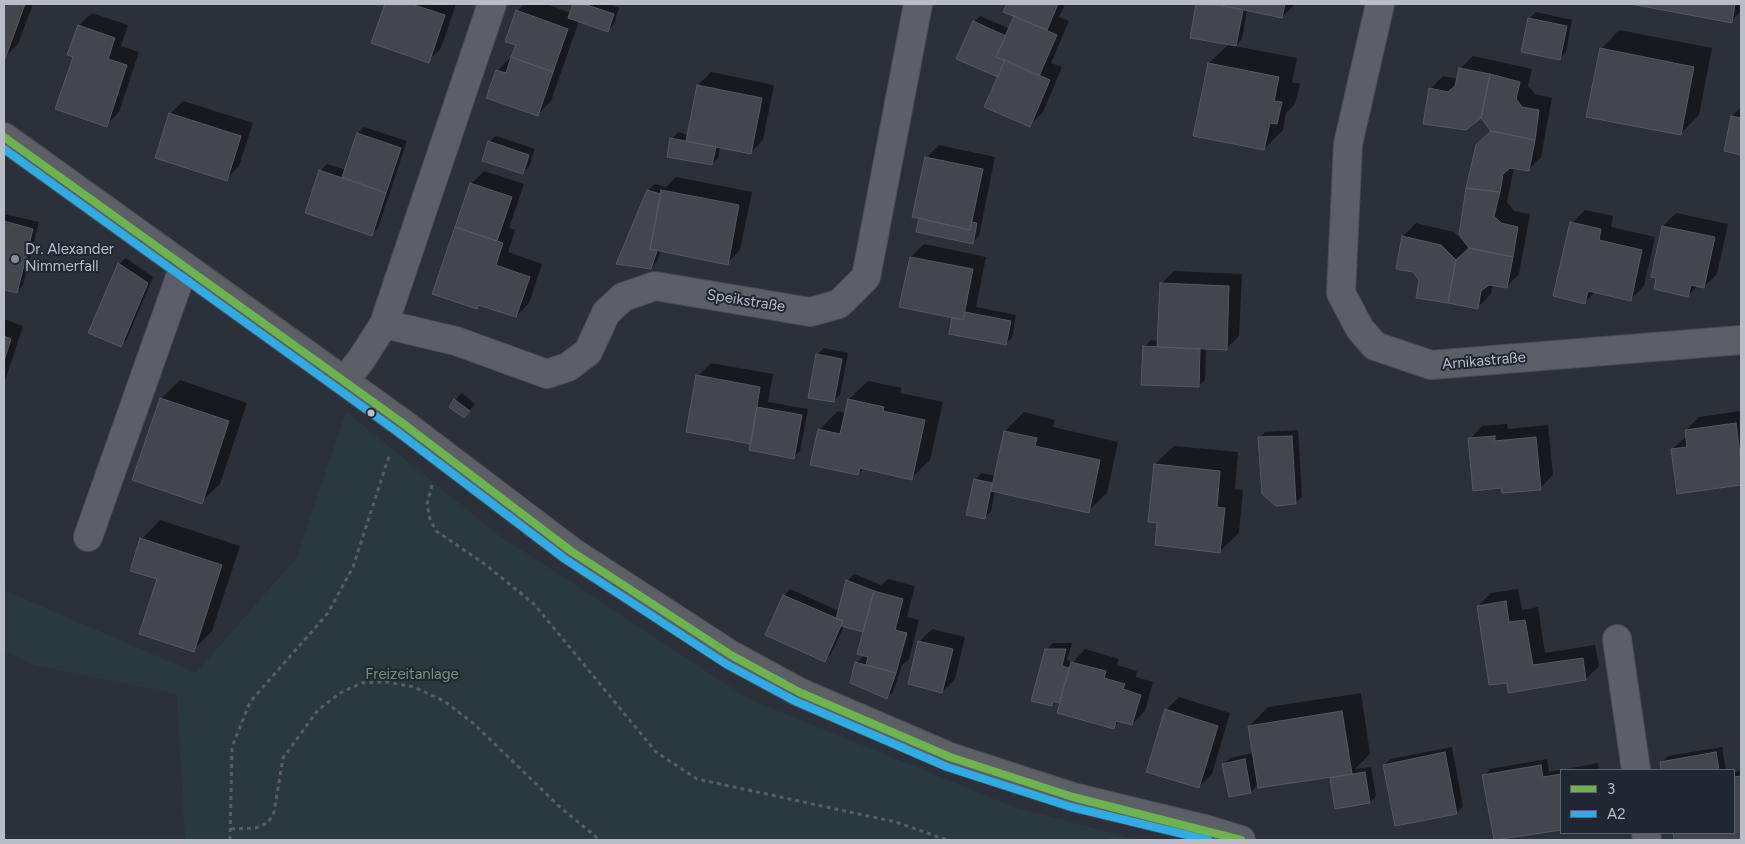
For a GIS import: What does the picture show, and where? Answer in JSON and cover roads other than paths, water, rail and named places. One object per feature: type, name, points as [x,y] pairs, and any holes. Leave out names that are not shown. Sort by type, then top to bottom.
[{"type":"street","points":[[344,381],[361,360],[384,324],[492,4]]},
{"type":"street","name":"Speikstraße","points":[[384,324],[456,341],[547,374],[568,367],[588,352],[606,313],[623,297],[655,286],[810,312],[839,304],[866,277],[918,4]]},
{"type":"street","name":"Arnikastraße","points":[[1380,4],[1348,144],[1342,293],[1360,329],[1375,346],[1432,365],[1741,340]]},
{"type":"street","points":[[4,137],[401,422],[571,551],[672,619],[731,655],[799,692],[950,758],[1073,797],[1205,829],[1241,840]]},
{"type":"street","points":[[88,537],[184,266]]},
{"type":"street","points":[[1617,639],[1636,769]]},
{"type":"place","name":"Dr. Alexander Nimmerfall","points":[[15,259]]},
{"type":"park label","name":"Freizeitanlage","points":[[412,675]]}]
